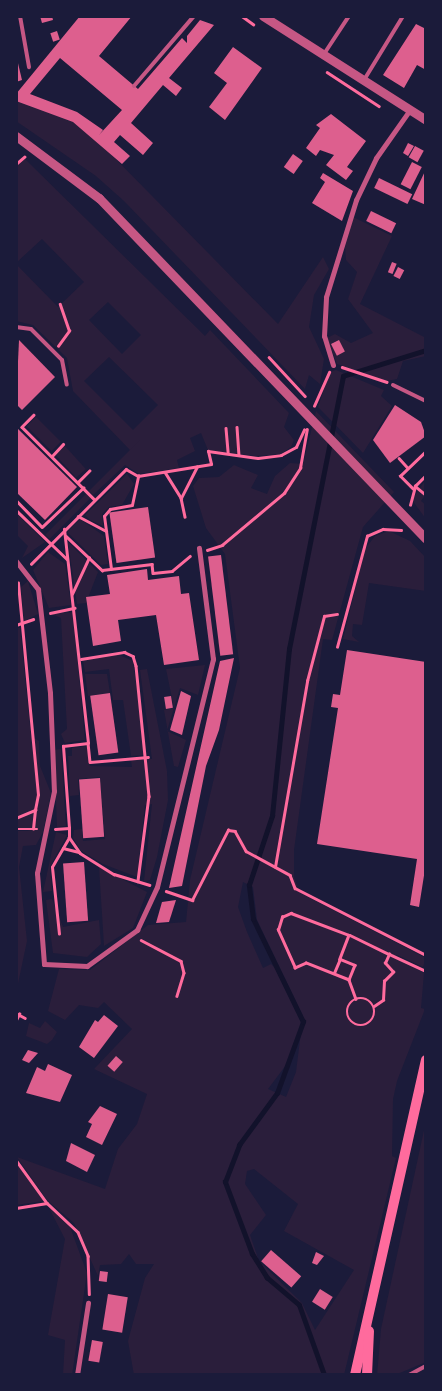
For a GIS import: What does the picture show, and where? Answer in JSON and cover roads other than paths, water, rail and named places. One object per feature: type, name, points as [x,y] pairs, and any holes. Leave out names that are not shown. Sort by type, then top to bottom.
[{"type":"main road","points":[[355,1375],[357,1354],[369,1323],[426,1060]]},
{"type":"main road","points":[[368,1375],[369,1323]]},
{"type":"street","points":[[263,16],[363,82],[426,120]]},
{"type":"street","points":[[333,365],[324,336],[326,297],[356,200],[376,158],[409,111]]},
{"type":"street","points":[[16,136],[99,198],[346,457],[426,538]]},
{"type":"street","points":[[16,561],[26,571],[38,589],[44,614],[50,693],[54,791],[37,873],[44,964],[87,966],[131,935],[157,887],[213,659],[199,551]]},
{"type":"street","points":[[77,1375],[88,1303]]},
{"type":"lane","points":[[20,16],[29,67]]},
{"type":"lane","points":[[134,86],[194,16]]},
{"type":"lane","points":[[323,56],[350,16]]},
{"type":"lane","points":[[363,82],[402,16]]},
{"type":"lane","points":[[16,326],[31,329],[66,366],[67,385]]},
{"type":"lane","points":[[392,385],[426,401]]},
{"type":"lane","points":[[409,1375],[426,1366]]},
{"type":"waterway","points":[[324,1375],[299,1305],[267,1278],[252,1254],[225,1182],[239,1145],[277,1093],[303,1022],[253,919],[249,885],[272,816],[289,649],[343,376],[426,350]]}]
